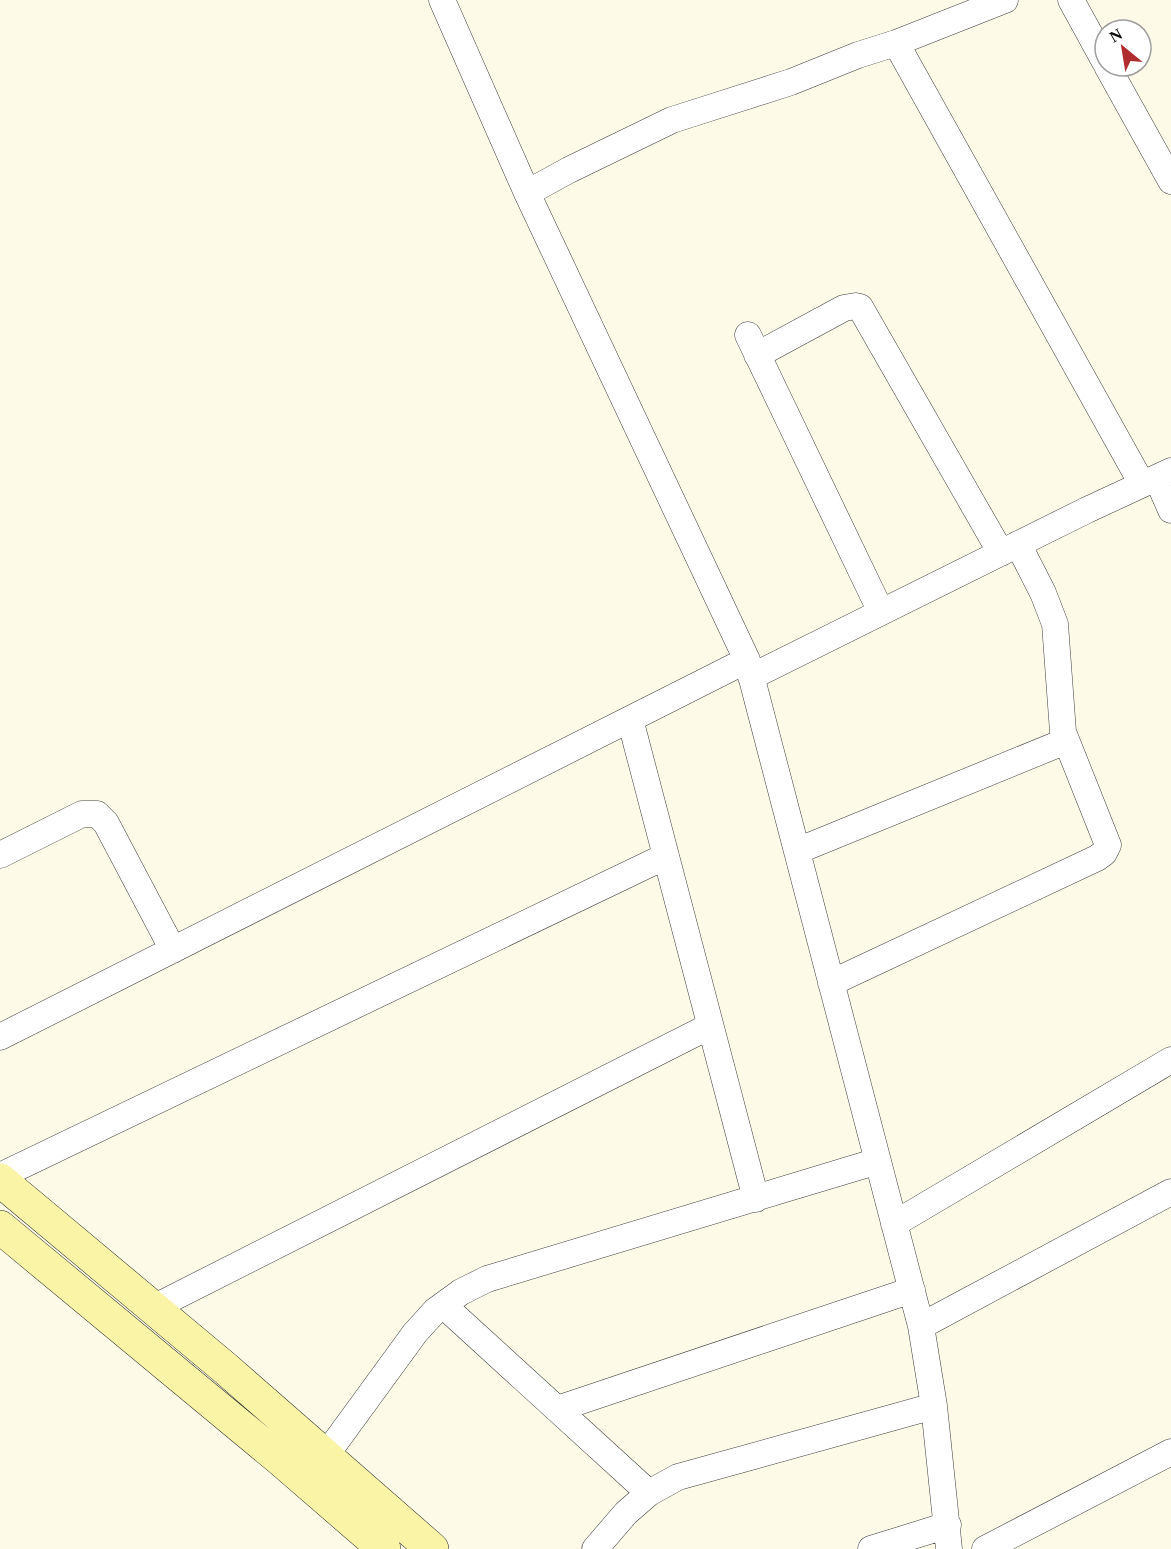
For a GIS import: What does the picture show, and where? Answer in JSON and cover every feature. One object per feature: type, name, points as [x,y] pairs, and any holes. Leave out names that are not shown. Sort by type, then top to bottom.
[{"type":"main road","points":[[0,1178],[326,1455],[432,1549]]},
{"type":"main road","points":[[0,1227],[280,1459],[384,1549]]},
{"type":"street","points":[[442,0],[527,193],[749,669],[912,1290],[921,1326],[934,1406],[948,1537],[871,1549]]},
{"type":"street","points":[[527,193],[672,120],[766,91],[847,59],[896,44],[1005,0]]},
{"type":"street","points":[[1071,0],[1093,40]]},
{"type":"street","points":[[896,44],[1156,478],[1171,510]]},
{"type":"street","points":[[1114,78],[1171,181]]},
{"type":"street","points":[[831,983],[1104,853],[1108,845],[1066,741],[1059,700],[1055,624],[1043,593],[1010,549],[860,308],[856,306],[844,308],[753,345],[881,612]]},
{"type":"street","points":[[0,1037],[630,719],[881,612],[1156,478]]},
{"type":"street","points":[[630,719],[756,1199]]},
{"type":"street","points":[[797,851],[1066,741]]},
{"type":"street","points":[[0,855],[82,814],[97,814],[106,823],[173,950]]},
{"type":"street","points":[[0,1178],[666,856]]},
{"type":"street","points":[[153,1308],[711,1026]]},
{"type":"street","points":[[894,1224],[1171,1060]]},
{"type":"street","points":[[326,1455],[415,1333],[435,1311],[461,1292],[487,1279],[878,1161]]},
{"type":"street","points":[[921,1326],[1171,1192]]},
{"type":"street","points":[[557,1408],[912,1290]]},
{"type":"street","points":[[443,1305],[649,1493]]},
{"type":"street","points":[[595,1549],[626,1513],[649,1493],[678,1477],[934,1406]]},
{"type":"street","points":[[985,1549],[1171,1452]]}]
